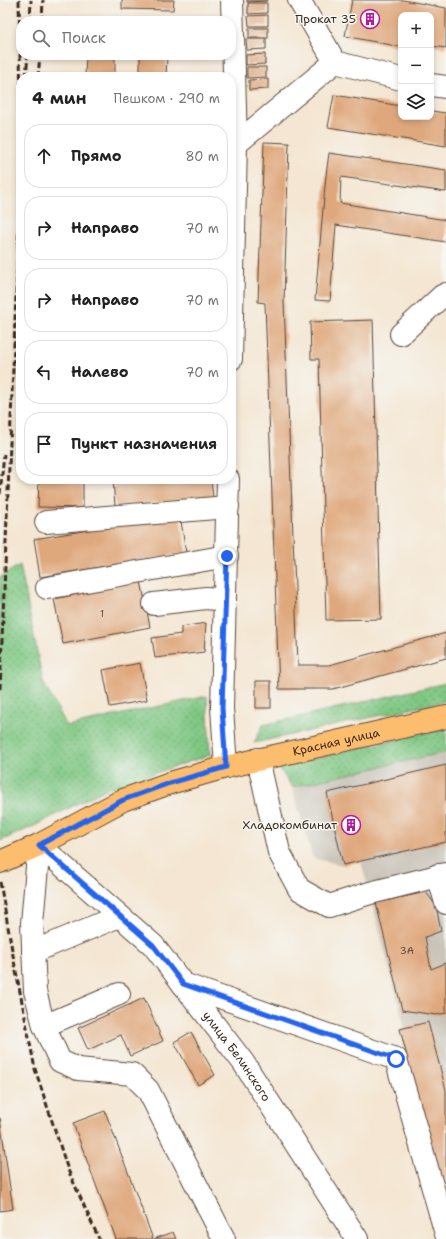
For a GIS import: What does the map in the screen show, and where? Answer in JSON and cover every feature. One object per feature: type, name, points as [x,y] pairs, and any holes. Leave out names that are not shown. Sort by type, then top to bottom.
[{"type":"main road","name":"Красная улица","points":[[0,862],[39,845],[123,800],[170,783],[226,767],[446,717]]},
{"type":"street","points":[[232,0],[232,16]]},
{"type":"street","points":[[300,0],[335,62],[398,78]]},
{"type":"street","points":[[232,60],[233,72]]},
{"type":"street","points":[[236,141],[335,62]]},
{"type":"street","points":[[434,85],[446,87]]},
{"type":"street","points":[[401,334],[446,294]]},
{"type":"street","points":[[226,767],[222,708],[228,484]]},
{"type":"street","points":[[46,522],[228,507]]},
{"type":"street","points":[[47,588],[227,556]]},
{"type":"street","points":[[154,604],[206,598],[225,600]]},
{"type":"street","points":[[258,760],[279,852],[299,888],[329,906],[370,893],[442,874],[446,903]]},
{"type":"street","points":[[39,845],[32,923],[35,991],[44,1026],[60,1061],[78,1069],[132,1074],[148,1090],[224,1239]]},
{"type":"street","name":"улица Белинского","points":[[39,845],[153,945],[243,1062],[357,1239]]},
{"type":"street","points":[[33,952],[119,916]]},
{"type":"street","points":[[183,984],[396,1059],[446,1234]]},
{"type":"street","points":[[44,1026],[119,994]]},
{"type":"shaded area","points":[[446,752],[446,1090],[428,1022],[405,1028],[361,861],[343,865],[313,858],[292,787]]},
{"type":"green space","points":[[20,565],[43,682],[67,726],[207,696],[210,755],[104,790],[34,826],[0,841],[0,577]]},
{"type":"green space","points":[[446,683],[446,701],[254,743],[263,725]]},
{"type":"green space","points":[[446,728],[446,752],[292,787],[278,767]]},
{"type":"building","points":[[122,0],[174,0],[173,10],[122,9]]},
{"type":"building","points":[[247,0],[267,0],[267,1],[247,2]]},
{"type":"building","name":"Прокат 35","points":[[352,0],[403,0],[446,8],[446,48],[434,46],[434,12],[398,12],[398,46],[345,36]]},
{"type":"building","points":[[248,3],[267,3],[267,13],[248,14]]},
{"type":"building","points":[[268,15],[268,26],[249,26],[248,16]]},
{"type":"building","points":[[249,28],[268,28],[268,38],[249,38]]},
{"type":"building","points":[[246,39],[266,39],[266,49],[247,50]]},
{"type":"building","points":[[265,54],[265,64],[246,65],[246,55]]},
{"type":"building","points":[[86,60],[115,60],[115,72],[85,72]]},
{"type":"building","points":[[140,60],[167,60],[166,72],[140,72]]},
{"type":"building","points":[[247,67],[266,67],[266,77],[247,78]]},
{"type":"building","points":[[268,79],[268,89],[249,90],[249,80]]},
{"type":"building","points":[[334,95],[398,106],[398,120],[434,120],[434,111],[446,113],[446,146],[328,127]]},
{"type":"building","points":[[264,142],[289,143],[284,302],[298,665],[329,665],[446,633],[446,658],[333,689],[279,689],[265,303],[258,302]]},
{"type":"building","points":[[329,153],[446,170],[446,192],[341,177],[340,203],[446,220],[446,242],[336,225],[330,301],[315,300]]},
{"type":"building","points":[[373,320],[381,619],[326,620],[319,359],[311,359],[310,322]]},
{"type":"building","points":[[39,484],[83,484],[83,508],[38,507]]},
{"type":"building","points":[[113,484],[212,484],[213,498],[115,506]]},
{"type":"building","points":[[180,515],[186,553],[40,577],[34,539]]},
{"type":"building","points":[[141,581],[150,627],[63,644],[54,599]]},
{"type":"building","points":[[206,623],[204,652],[155,658],[152,638],[181,634],[181,627]]},
{"type":"building","points":[[140,663],[147,700],[110,707],[103,670]]},
{"type":"building","points":[[256,681],[271,681],[271,708],[256,708]]},
{"type":"building","points":[[446,765],[446,842],[343,865],[327,793]]},
{"type":"building","points":[[426,892],[436,906],[441,931],[425,937],[431,969],[446,963],[446,1013],[436,1015],[402,1010],[376,903]]},
{"type":"building","points":[[144,998],[163,1041],[130,1056],[121,1035],[88,1050],[78,1028]]},
{"type":"building","points":[[428,1022],[446,1090],[446,1182],[440,1184],[400,1029]]},
{"type":"building","points":[[191,1032],[215,1075],[198,1085],[174,1042]]},
{"type":"building","points":[[105,1111],[153,1239],[116,1239],[73,1123]]},
{"type":"building","points":[[0,1118],[13,1209],[0,1211]]},
{"type":"building","points":[[173,1232],[176,1239],[154,1239]]},
{"type":"railway","points":[[19,0],[19,16]]},
{"type":"railway","points":[[30,16],[31,0]]},
{"type":"railway","points":[[42,16],[43,0]]},
{"type":"railway","points":[[20,60],[20,72]]},
{"type":"railway","points":[[26,72],[28,60]]},
{"type":"railway","points":[[38,72],[40,60]]},
{"type":"railway","points":[[0,689],[16,296]]},
{"type":"railway","points":[[0,494],[4,454]]},
{"type":"railway","points":[[0,882],[35,1069],[68,1170],[99,1239]]},
{"type":"place","name":"Прокат 35","points":[[370,19]]},
{"type":"place","name":"Хладокомбинат","points":[[351,825]]},
{"type":"route","points":[[227,556],[222,708],[226,767],[170,783],[123,800],[39,845],[153,945],[183,984],[396,1059]]}]
